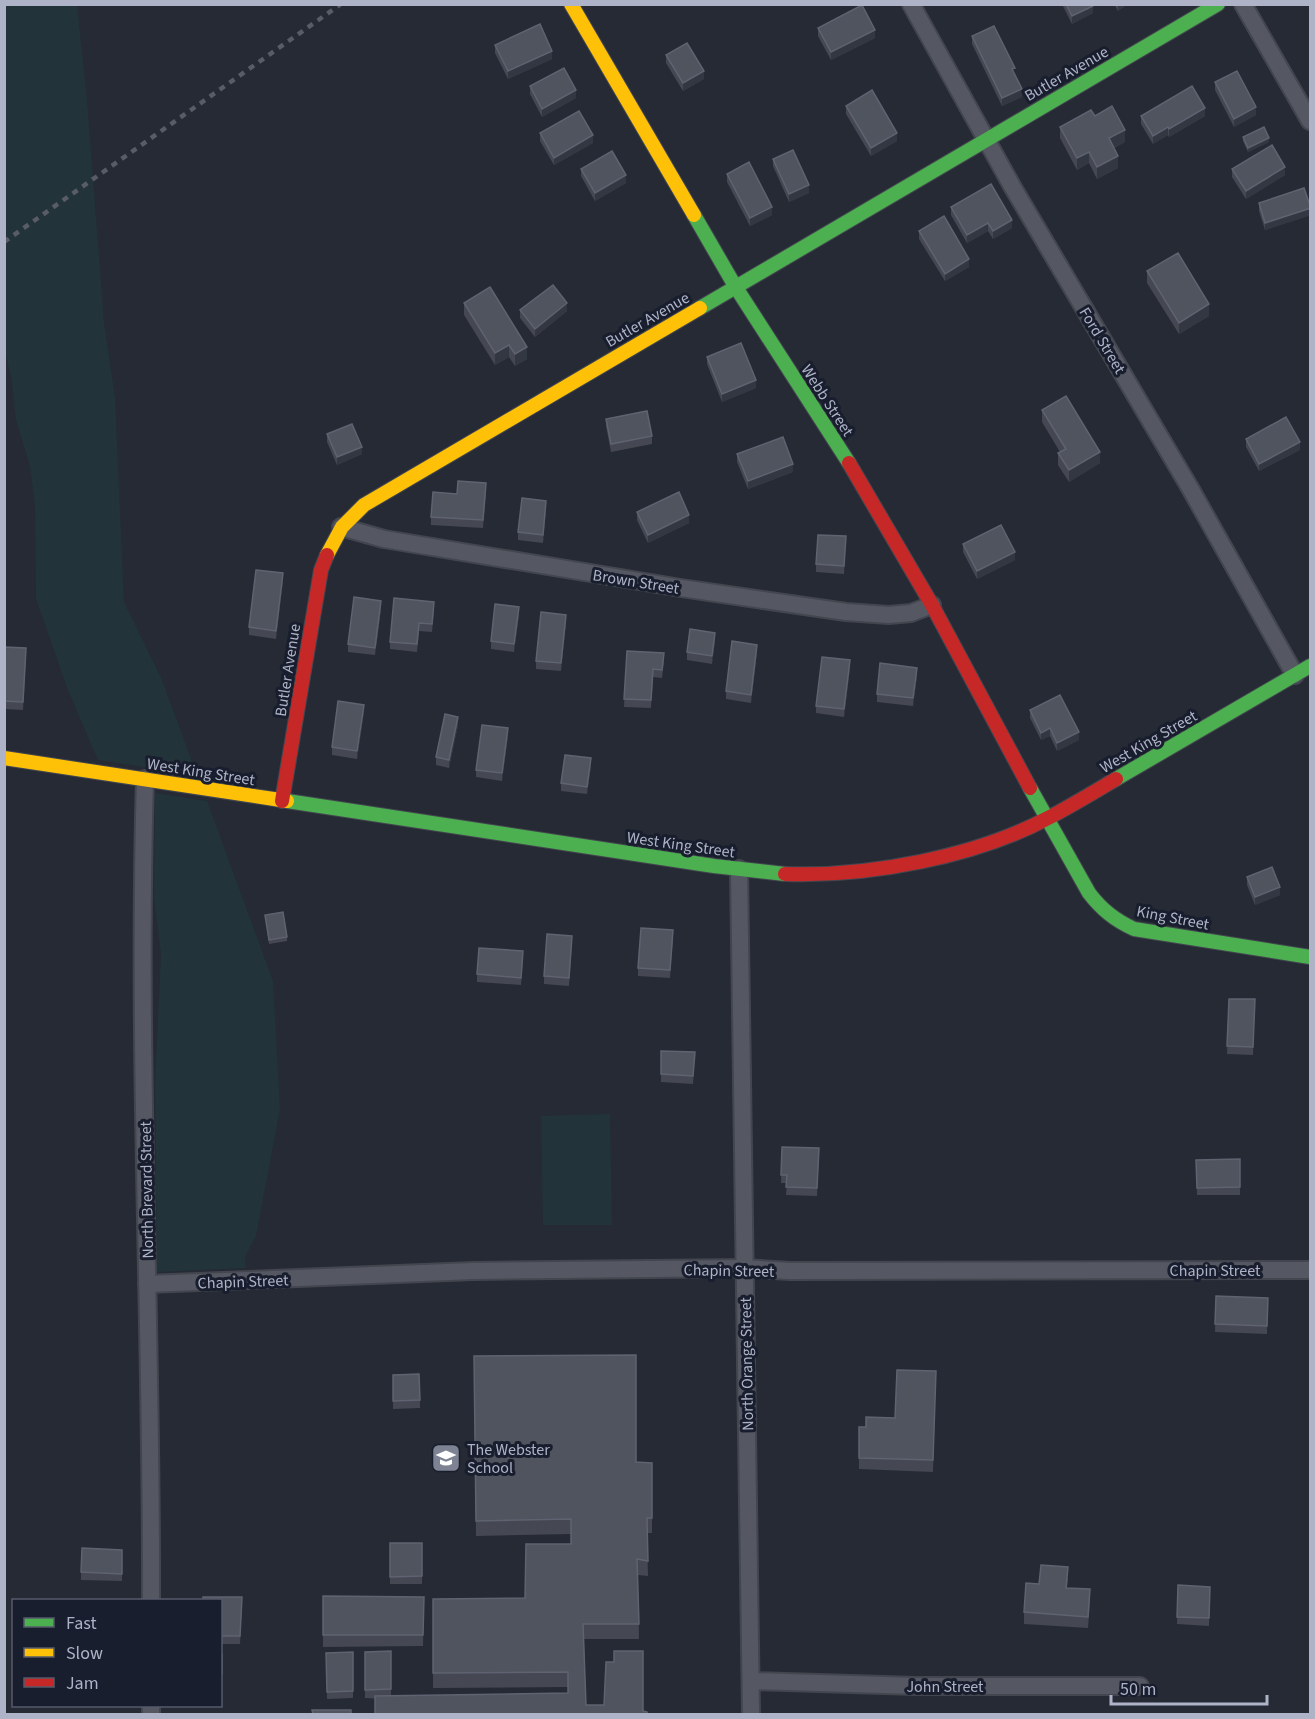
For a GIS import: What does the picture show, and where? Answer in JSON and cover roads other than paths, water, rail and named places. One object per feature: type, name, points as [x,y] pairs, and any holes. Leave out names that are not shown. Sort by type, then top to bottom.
[{"type":"street","name":"Webb Street","points":[[571,4],[735,286],[861,482],[932,605],[1047,819]]},
{"type":"street","name":"Ford Street","points":[[911,4],[986,139],[1190,488],[1295,675]]},
{"type":"street","name":"Butler Avenue","points":[[282,801],[321,570],[331,542],[341,528],[364,505],[1218,4]]},
{"type":"street","points":[[1243,4],[1311,121]]},
{"type":"street","name":"Brown Street","points":[[341,528],[384,539],[681,588],[846,612],[889,615],[911,613],[932,605]]},
{"type":"street","name":"West King Street","points":[[4,758],[739,869],[788,874],[841,873],[894,867],[972,849],[1047,819],[1311,666]]},
{"type":"street","name":"North Brevard Street","points":[[145,779],[143,855],[151,1599]]},
{"type":"street","name":"King Street","points":[[1047,819],[1089,893],[1101,908],[1117,921],[1134,929],[1153,933],[1311,957]]},
{"type":"street","name":"North Orange Street","points":[[739,869],[751,1714]]},
{"type":"street","name":"Chapin Street","points":[[147,1284],[473,1271],[744,1268],[790,1271],[1311,1270]]},
{"type":"street","name":"John Street","points":[[751,1681],[916,1686],[1140,1686]]},
{"type":"railway","points":[[4,242],[341,4]]},
{"type":"place","name":"The Webster School","points":[[446,1458]]}]
